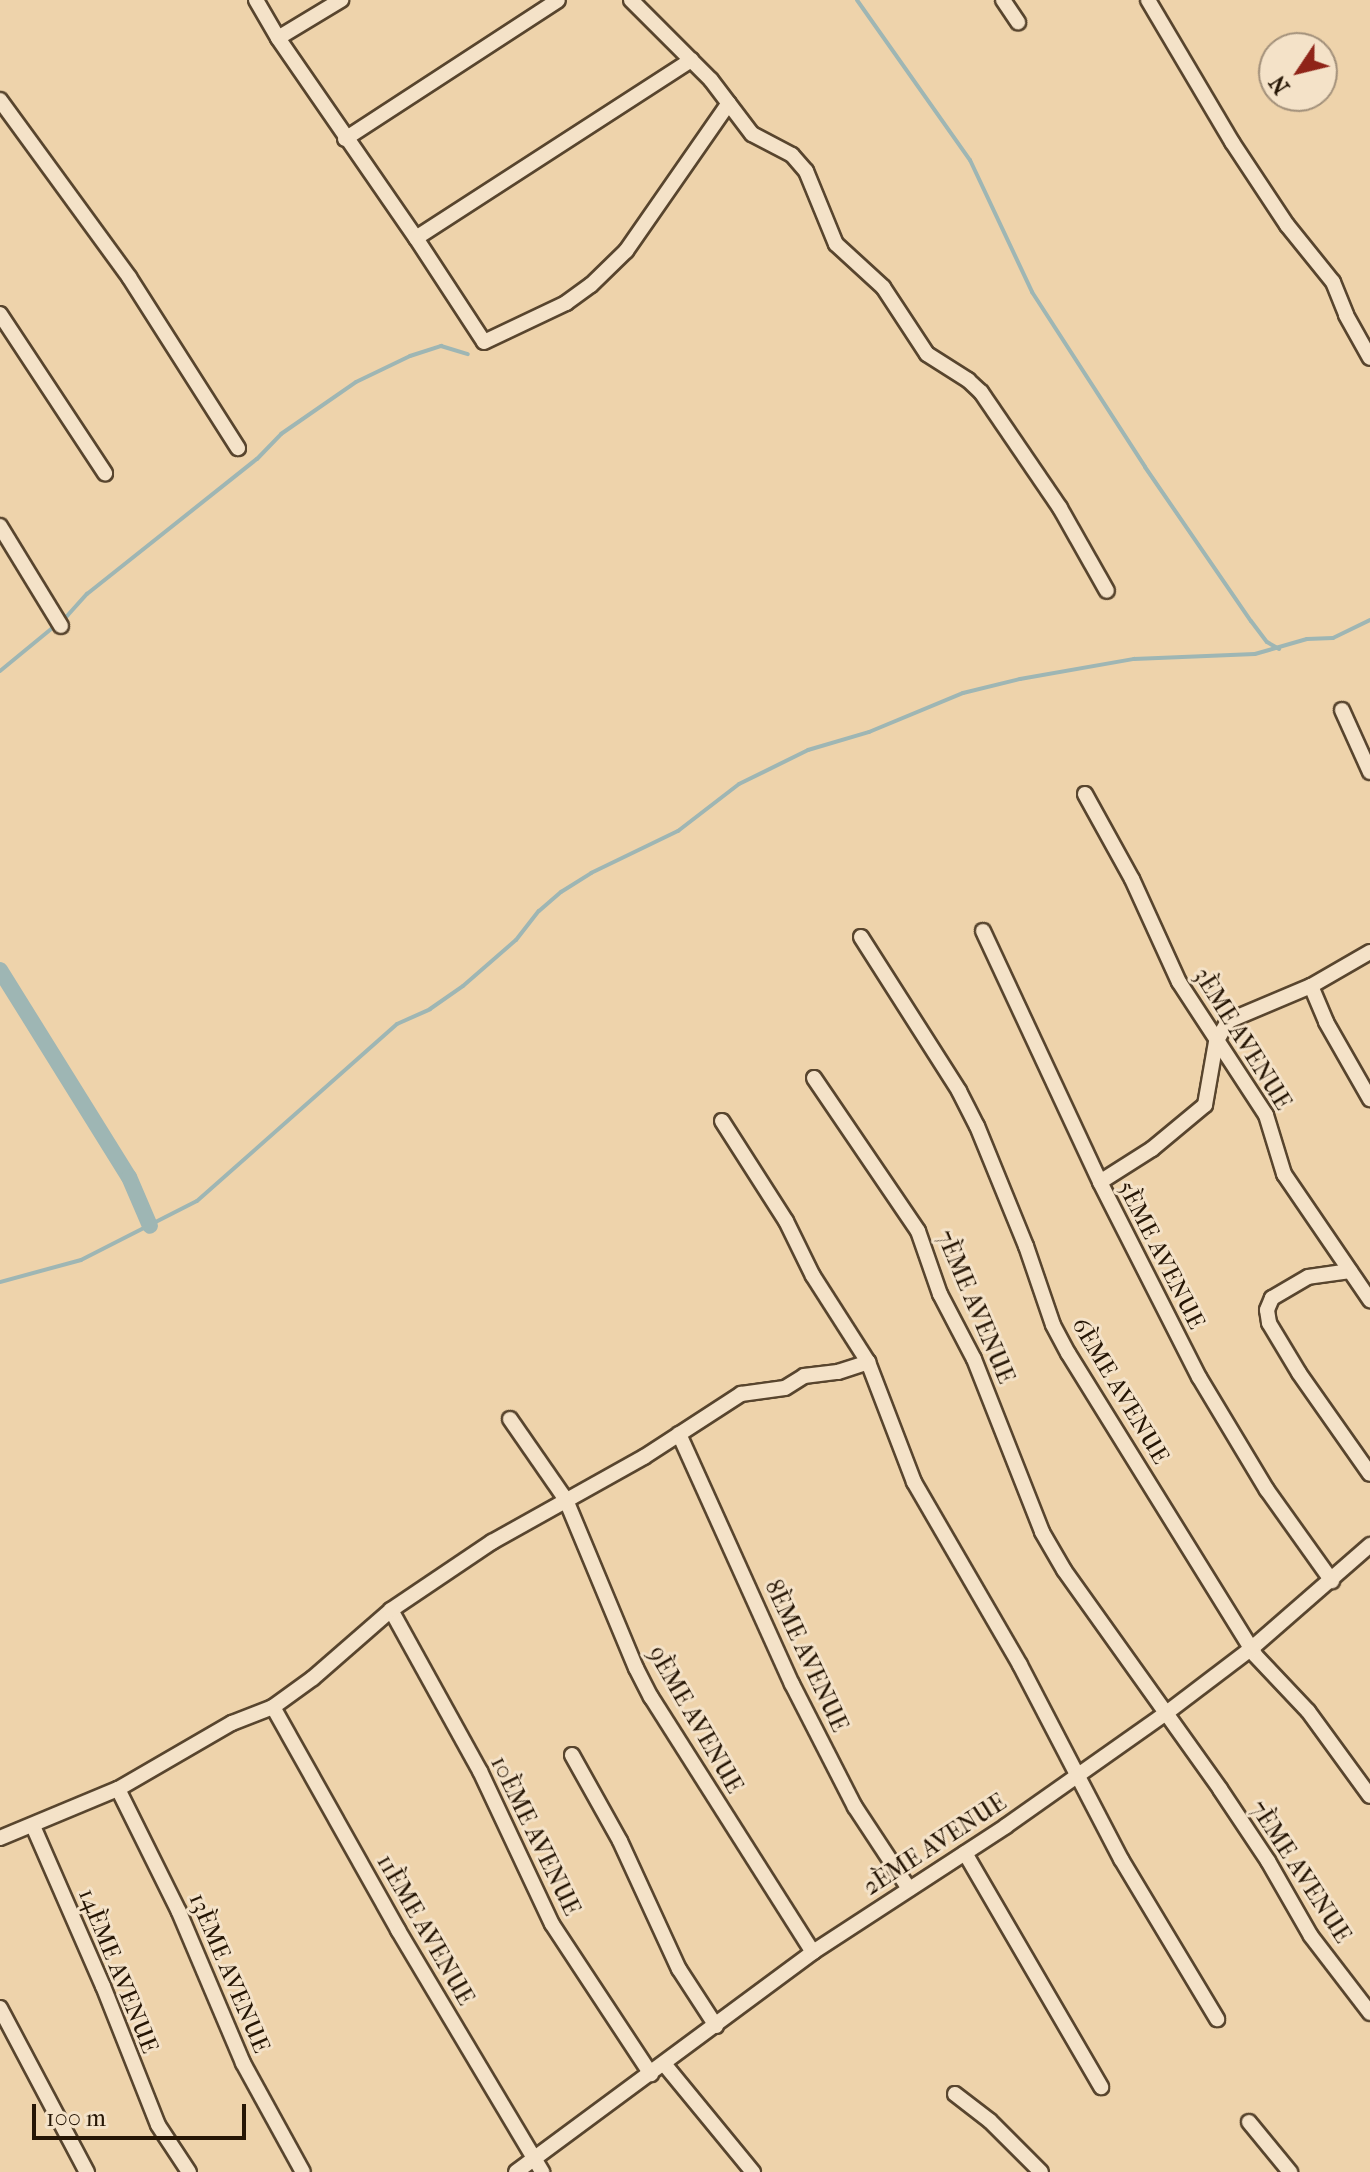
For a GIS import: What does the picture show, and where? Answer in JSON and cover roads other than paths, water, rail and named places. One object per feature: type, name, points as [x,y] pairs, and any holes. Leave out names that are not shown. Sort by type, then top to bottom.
[{"type":"street","points":[[256,0],[345,139],[416,238],[484,342],[566,303],[591,285],[626,251],[729,103]]},
{"type":"street","points":[[278,38],[341,0]]},
{"type":"street","points":[[345,139],[558,0]]},
{"type":"street","points":[[631,0],[691,60],[752,134],[792,155],[806,171],[836,244],[883,287],[927,354],[981,392],[1060,508],[1107,591]]},
{"type":"street","points":[[1003,0],[1018,22]]},
{"type":"street","points":[[1148,0],[1232,142],[1287,225],[1333,282],[1346,315],[1370,358]]},
{"type":"street","points":[[416,238],[691,60]]},
{"type":"street","points":[[0,100],[129,277],[238,448]]},
{"type":"street","points":[[0,314],[105,473]]},
{"type":"street","points":[[0,526],[59,622]]},
{"type":"street","points":[[1342,710],[1370,772]]},
{"type":"street","name":"3ÈME AVENUE","points":[[1085,794],[1132,879],[1179,982],[1271,1126],[1284,1174],[1370,1300]]},
{"type":"street","name":"5ÈME AVENUE","points":[[983,931],[1100,1182],[1210,1397],[1267,1490],[1332,1581]]},
{"type":"street","name":"6ÈME AVENUE","points":[[861,937],[951,1078],[977,1126],[1060,1339],[1262,1665],[1321,1727],[1370,1796]]},
{"type":"street","points":[[1100,1182],[1152,1149],[1205,1105],[1216,1042],[1228,1021],[1311,986],[1370,952]]},
{"type":"street","points":[[1311,986],[1326,1022],[1370,1099]]},
{"type":"street","name":"7ÈME AVENUE","points":[[814,1078],[918,1231],[940,1294],[974,1359],[1042,1532],[1064,1570],[1268,1861],[1311,1936],[1370,2013]]},
{"type":"street","points":[[722,1121],[786,1221],[813,1276],[868,1362],[914,1482],[1020,1665],[1077,1778],[1217,2019]]},
{"type":"street","points":[[1350,1271],[1308,1277],[1272,1298],[1267,1310],[1269,1323],[1299,1373],[1370,1474]]},
{"type":"street","points":[[0,1838],[118,1789],[232,1723],[273,1707],[313,1678],[391,1610],[520,1524],[679,1434],[741,1394],[785,1388],[804,1376],[838,1372],[868,1362]]},
{"type":"street","name":"9ÈME AVENUE","points":[[510,1419],[566,1500],[636,1668],[813,1952]]},
{"type":"street","name":"8ÈME AVENUE","points":[[679,1434],[806,1711],[855,1807],[909,1889]]},
{"type":"street","name":"2ÈME AVENUE","points":[[516,2172],[665,2065],[813,1952],[1077,1778],[1165,1714],[1252,1648],[1370,1545]]},
{"type":"street","name":"10ÈME AVENUE","points":[[391,1610],[487,1783],[552,1924],[651,2074]]},
{"type":"street","name":"11ÈME AVENUE","points":[[273,1707],[456,2030],[537,2157],[542,2172]]},
{"type":"street","points":[[572,1755],[620,1841],[679,1969],[716,2026]]},
{"type":"street","name":"13ÈME AVENUE","points":[[118,1789],[179,1912],[243,2063],[303,2172]]},
{"type":"street","name":"14ÈME AVENUE","points":[[33,1826],[103,1986],[158,2125],[189,2172]]},
{"type":"street","points":[[965,1853],[1101,2087]]},
{"type":"street","points":[[0,2008],[87,2172]]},
{"type":"street","points":[[665,2065],[753,2172]]},
{"type":"street","points":[[955,2094],[990,2121],[1041,2172]]},
{"type":"street","points":[[1249,2122],[1290,2172]]},
{"type":"waterway","points":[[857,0],[970,160],[1032,292],[1145,467],[1251,621],[1267,642],[1279,649]]},
{"type":"waterway","points":[[0,671],[67,616],[87,594],[257,459],[281,434],[356,382],[410,356],[441,346],[468,354]]},
{"type":"waterway","points":[[0,1282],[81,1260],[197,1201],[397,1024],[430,1009],[463,986],[516,940],[539,911],[561,892],[591,873],[678,831],[739,784],[808,750],[869,732],[963,693],[1020,679],[1134,659],[1255,654],[1307,639],[1333,638],[1370,620]]},
{"type":"waterway","points":[[0,970],[129,1177],[150,1226]]}]
